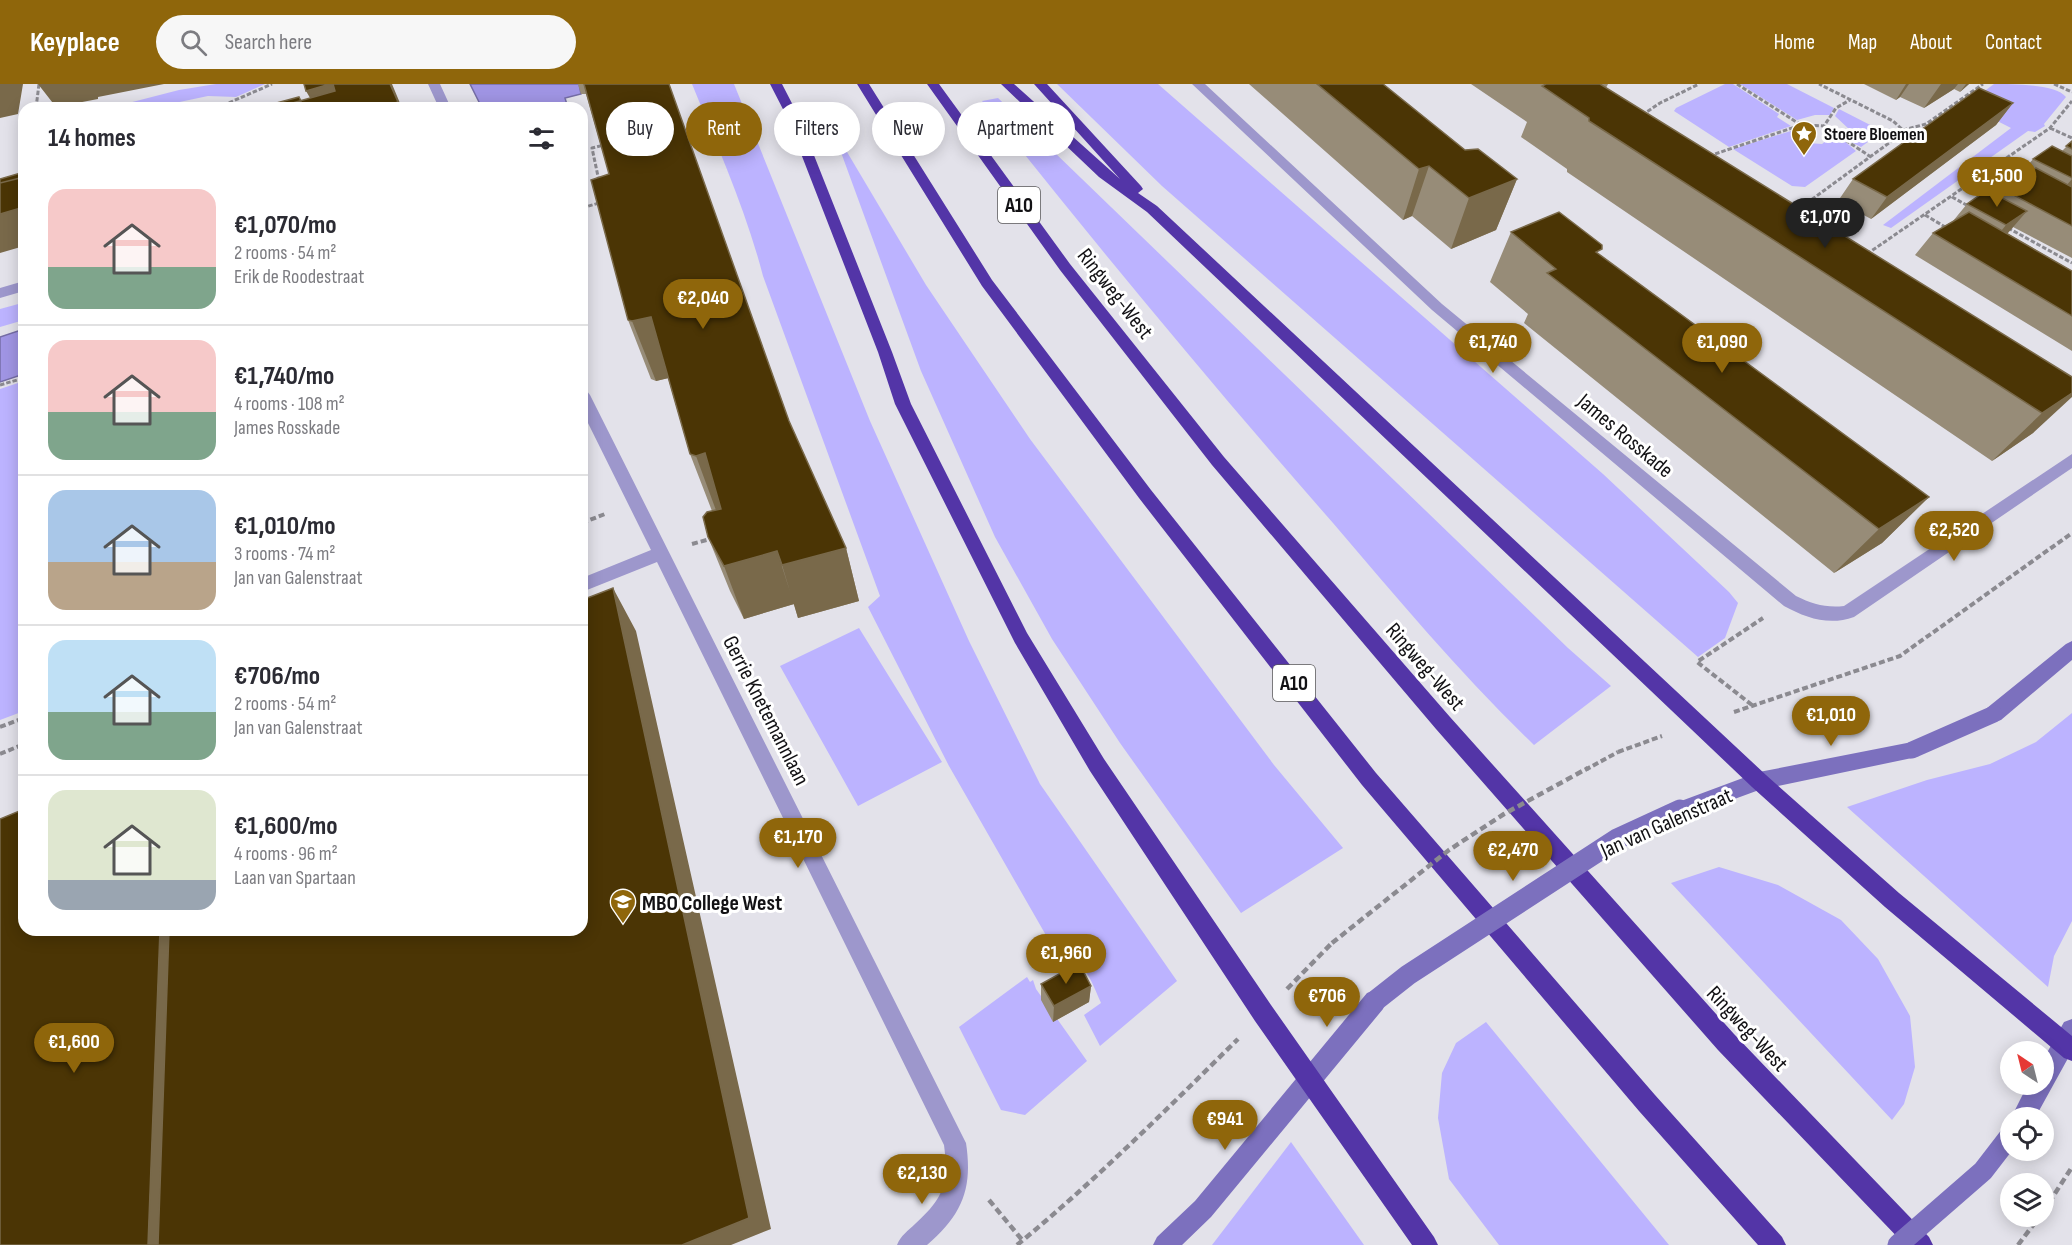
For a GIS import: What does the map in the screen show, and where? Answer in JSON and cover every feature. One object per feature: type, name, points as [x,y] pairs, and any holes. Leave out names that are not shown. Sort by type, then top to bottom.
[{"type":"highway","points":[[776,84],[785,102]]},
{"type":"highway","points":[[789,84],[791,102]]},
{"type":"highway","name":"A10","points":[[863,84],[987,283],[1144,494],[1370,779],[1647,1103],[1774,1245]]},
{"type":"highway","name":"Ringweg-West","points":[[933,84],[1065,267],[1218,461],[1451,732],[1726,1042],[1921,1245]]},
{"type":"highway","points":[[1007,84],[1104,174],[1152,209]]},
{"type":"highway","points":[[1040,84],[1119,169],[1152,209],[1759,781],[1892,900],[2070,1042]]},
{"type":"highway","points":[[808,156],[903,404],[1016,628],[1097,765],[1263,1013],[1426,1245]]},
{"type":"main road","name":"Jan van Galenstraat","points":[[1166,1245],[1203,1209],[1375,1001],[1426,962],[1607,845],[1680,810],[1759,781],[1912,750],[1994,714],[2072,649]]},
{"type":"main road","points":[[2054,1065],[2070,1042]]},
{"type":"main road","points":[[1898,1245],[1983,1171],[2000,1149]]},
{"type":"street","points":[[434,84],[442,102]]},
{"type":"street","name":"James Rosskade","points":[[1198,84],[1437,307],[1790,601],[1805,610],[1820,614],[1838,614],[1858,606],[2072,460]]},
{"type":"street","points":[[0,293],[18,288]]},
{"type":"street","name":"Gerrie Knetemannlaan","points":[[588,408],[633,502],[662,553],[944,1117],[955,1143],[959,1179]]},
{"type":"street","points":[[588,583],[662,553]]},
{"type":"street","points":[[909,1245],[944,1211],[953,1198],[959,1179]]},
{"type":"path","points":[[37,102],[39,84]]},
{"type":"path","points":[[231,102],[272,84]]},
{"type":"path","points":[[1641,115],[1699,84]]},
{"type":"path","points":[[1737,84],[1801,125]]},
{"type":"path","points":[[1819,84],[1893,122],[1903,130]]},
{"type":"path","points":[[1795,212],[1900,135],[1903,130],[1926,124],[1983,84]]},
{"type":"path","points":[[2054,84],[2072,92]]},
{"type":"path","points":[[1824,126],[1836,108],[1850,100]]},
{"type":"path","points":[[1865,255],[2050,128],[2071,103]]},
{"type":"path","points":[[1704,158],[1801,125],[1824,126],[1871,157]]},
{"type":"path","points":[[2050,128],[2072,138]]},
{"type":"path","points":[[601,191],[592,147],[604,145]]},
{"type":"path","points":[[1952,197],[1972,208]]},
{"type":"path","points":[[588,206],[603,201]]},
{"type":"path","points":[[1924,215],[1954,232]]},
{"type":"path","points":[[2002,224],[2072,263]]},
{"type":"path","points":[[0,385],[18,380]]},
{"type":"path","points":[[959,1179],[972,1185],[988,1199],[1020,1243],[1134,1141],[1332,943],[1449,850],[1504,814],[1618,752],[1900,656],[2072,533]]},
{"type":"path","points":[[662,553],[722,536]]},
{"type":"path","points":[[1753,705],[1697,662],[1790,601]]},
{"type":"path","points":[[0,727],[18,720]]},
{"type":"path","points":[[0,754],[18,746]]},
{"type":"path","points":[[2054,1196],[2072,1167]]},
{"type":"path","points":[[2018,1245],[2032,1227]]},
{"type":"shaded area","points":[[216,84],[265,84],[236,97],[208,96],[180,102],[132,102],[179,90]]},
{"type":"shaded area","points":[[470,84],[579,84],[581,94],[565,98],[566,102],[479,102]]},
{"type":"shaded area","points":[[692,84],[734,84],[741,102],[699,102]]},
{"type":"shaded area","points":[[1057,84],[1158,84],[1603,474],[1729,592],[1738,603],[1725,638],[1698,657],[1162,186]]},
{"type":"shaded area","points":[[1725,84],[1733,84],[1779,114],[1777,117],[1791,126],[1729,147],[1674,111]]},
{"type":"shaded area","points":[[1740,84],[1787,84],[1834,108],[1830,115],[1815,115],[1797,120]]},
{"type":"shaded area","points":[[1994,84],[2044,87],[2053,89],[2066,97],[2044,124],[2045,126],[2035,132],[2028,131],[1891,228],[1883,225],[2011,128],[1966,105]]},
{"type":"shaded area","points":[[998,98],[1002,102],[983,102]]},
{"type":"shaded area","points":[[1839,109],[1880,130],[1880,133],[1861,147],[1843,138],[1850,130],[1835,116]]},
{"type":"shaded area","points":[[1794,130],[1797,132],[1796,135],[1808,143],[1822,144],[1828,139],[1827,137],[1841,138],[1856,151],[1805,187],[1792,186],[1733,149]]},
{"type":"shaded area","points":[[762,153],[870,421],[969,641],[1040,784],[1177,981],[1100,1046],[1084,1015],[1101,1003],[1092,982],[1077,962],[1051,944],[949,766],[868,607],[880,596],[763,276],[740,203],[721,156],[762,156]]},
{"type":"shaded area","points":[[842,156],[849,156],[926,285],[1030,439],[1274,765],[1343,848],[1241,913],[1120,743],[1052,639],[995,537],[921,371]]},
{"type":"shaded area","points":[[1026,156],[1058,156],[1568,648],[1611,686],[1534,745],[1431,637],[1243,419]]},
{"type":"shaded area","points":[[18,304],[18,322],[0,327],[0,309]]},
{"type":"shaded area","points":[[18,331],[18,376],[0,382],[0,337]]},
{"type":"shaded area","points":[[18,383],[18,713],[0,720],[0,389]]},
{"type":"shaded area","points":[[859,628],[942,762],[858,806],[780,666]]},
{"type":"shaded area","points":[[2072,713],[2072,921],[2054,956],[2048,987],[1847,807],[1927,780],[1990,764],[2036,742]]},
{"type":"shaded area","points":[[1719,867],[1778,885],[1841,920],[1878,959],[1910,1016],[1915,1067],[1904,1104],[1892,1120],[1671,883]]},
{"type":"shaded area","points":[[1027,977],[1030,982],[1033,980],[1036,989],[1087,1061],[1025,1115],[1001,1110],[959,1027]]},
{"type":"shaded area","points":[[1486,1022],[1669,1245],[1499,1245],[1449,1179],[1438,1118],[1442,1073],[1456,1043]]},
{"type":"shaded area","points":[[1291,1142],[1364,1245],[1212,1245]]},
{"type":"building","points":[[304,84],[330,84],[306,91]]},
{"type":"building","points":[[333,84],[390,84],[398,102],[296,102],[335,91]]},
{"type":"building","points":[[584,84],[669,84],[686,132],[686,156],[695,156],[789,421],[846,548],[782,565],[777,551],[724,566],[708,537],[703,517],[707,512],[721,509],[705,453],[696,456],[690,454],[651,317],[628,320],[591,180],[609,174]]},
{"type":"building","points":[[1317,84],[1383,84],[1465,150],[1478,149],[1517,179],[1469,198],[1429,166],[1419,169]]},
{"type":"building","points":[[1546,84],[1600,84],[2072,377],[2072,393],[2042,413],[1589,121],[1589,118],[1542,86]]},
{"type":"building","points":[[1979,88],[2013,103],[1887,197],[1853,179]]},
{"type":"building","points":[[299,97],[301,101],[297,102],[280,102]]},
{"type":"building","points":[[2072,141],[2072,149],[2066,146]]},
{"type":"building","points":[[2052,146],[2072,156],[2072,178],[2033,159]]},
{"type":"building","points":[[2036,168],[2072,187],[2072,226],[2004,190]]},
{"type":"building","points":[[18,174],[18,178],[0,183],[0,179]]},
{"type":"building","points":[[18,178],[18,209],[0,214],[0,183]]},
{"type":"building","points":[[1987,190],[2027,211],[2006,225],[1967,204]]},
{"type":"building","points":[[1559,212],[1602,245],[1602,249],[1596,252],[1929,497],[1879,529],[1547,273],[1556,269],[1511,232]]},
{"type":"building","points":[[1969,212],[2072,271],[2072,316],[1933,233]]},
{"type":"building","points":[[613,588],[749,1218],[682,1245],[158,1245],[169,936],[588,936],[588,598]]},
{"type":"building","points":[[18,812],[18,936],[160,936],[148,1245],[0,1245],[0,819]]},
{"type":"building","points":[[1079,963],[1091,986],[1054,1006],[1041,984]]},
{"type":"place","name":"Stoere Bloemen","points":[[1804,157]]},
{"type":"place","name":"MBO College West","points":[[623,925]]}]
